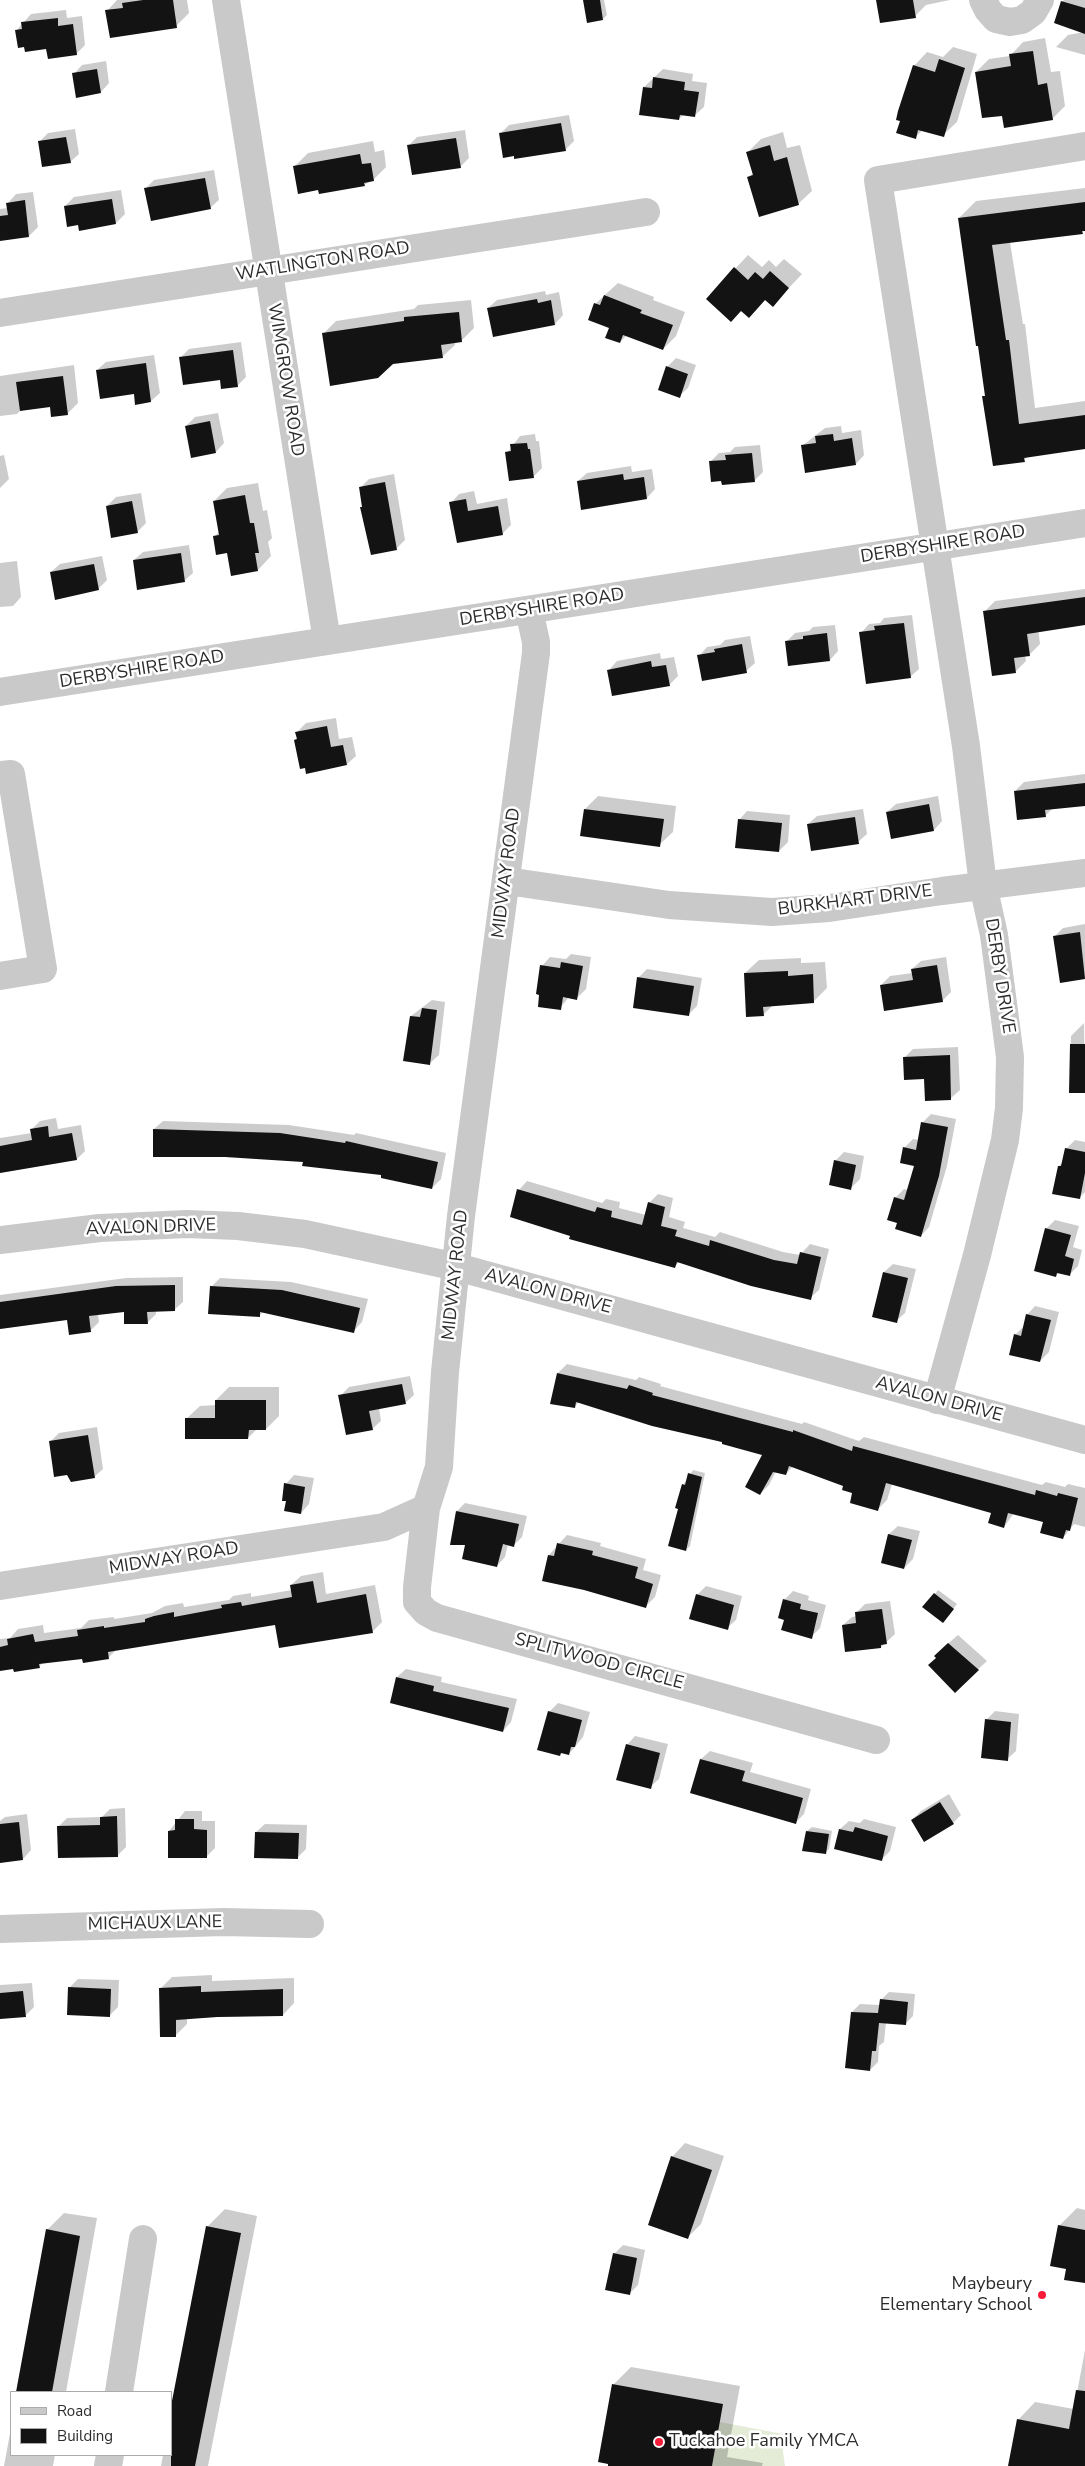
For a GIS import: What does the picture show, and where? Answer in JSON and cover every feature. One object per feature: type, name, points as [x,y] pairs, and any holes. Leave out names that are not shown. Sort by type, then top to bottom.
[{"type":"street","name":"WIMGROW ROAD","points":[[226,0],[326,641]]},
{"type":"street","points":[[984,0],[988,10],[996,19],[1010,22],[1022,20],[1033,12],[1040,0]]},
{"type":"street","name":"DERBY DRIVE","points":[[937,1400],[978,1255],[1005,1140],[1009,1108],[1010,1057],[1007,1022],[994,935],[984,885],[966,746],[878,180],[1085,146]]},
{"type":"street","name":"WATLINGTON ROAD","points":[[0,313],[646,212]]},
{"type":"street","name":"DERBYSHIRE ROAD","points":[[0,692],[1085,523]]},
{"type":"street","name":"MIDWAY ROAD","points":[[0,1586],[384,1527],[426,1508],[439,1467],[445,1372],[461,1216],[536,653],[536,642],[529,610]]},
{"type":"street","points":[[0,776],[10,774],[43,969],[0,976]]},
{"type":"street","name":"BURKHART DRIVE","points":[[507,882],[669,905],[772,912],[829,908],[984,885],[1085,873]]},
{"type":"street","name":"AVALON DRIVE","points":[[0,1240],[100,1228],[188,1224],[238,1226],[305,1234],[457,1267],[1085,1440]]},
{"type":"street","name":"SPLITWOOD CIRCLE","points":[[426,1508],[417,1602],[426,1612],[437,1618],[876,1740]]},
{"type":"street","name":"MICHAUX LANE","points":[[0,1929],[223,1922],[310,1924]]},
{"type":"street","points":[[119,2391],[143,2239]]},
{"type":"green space","points":[[720,2422],[783,2434],[782,2445],[785,2466],[712,2466]]},
{"type":"building","points":[[143,0],[173,0],[177,28],[110,38],[105,10],[123,8],[122,3]]},
{"type":"building","points":[[583,0],[600,0],[603,20],[587,23]]},
{"type":"building","points":[[876,0],[913,0],[916,18],[880,23]]},
{"type":"building","points":[[1061,1],[1085,8],[1085,34],[1054,23]]},
{"type":"building","points":[[58,18],[58,26],[73,24],[77,55],[48,59],[46,49],[25,52],[24,47],[18,48],[15,30],[22,29],[21,22]]},
{"type":"building","points":[[1033,51],[1038,85],[1047,83],[1053,120],[1004,128],[1002,116],[982,118],[975,72],[1011,66],[1009,54]]},
{"type":"building","points":[[939,59],[965,68],[944,137],[918,130],[916,139],[896,133],[900,121],[896,120],[898,111],[913,65],[935,72]]},
{"type":"building","points":[[97,69],[101,93],[76,98],[72,73]]},
{"type":"building","points":[[653,77],[685,82],[684,90],[699,92],[695,117],[680,115],[679,120],[639,115],[643,87],[652,88]]},
{"type":"building","points":[[561,123],[566,151],[514,159],[514,156],[503,158],[499,133]]},
{"type":"building","points":[[66,137],[71,163],[42,167],[38,141]]},
{"type":"building","points":[[456,138],[461,168],[412,175],[407,145]]},
{"type":"building","points":[[770,145],[774,161],[787,157],[799,205],[759,217],[747,177],[753,175],[746,152]]},
{"type":"building","points":[[360,154],[362,164],[371,163],[374,181],[364,183],[365,186],[319,194],[318,190],[298,194],[293,166]]},
{"type":"building","points":[[205,178],[211,209],[151,221],[144,188]]},
{"type":"building","points":[[112,199],[116,224],[79,231],[78,225],[67,227],[64,206]]},
{"type":"building","points":[[25,200],[29,237],[0,241],[0,216],[8,215],[6,203]]},
{"type":"building","points":[[1085,202],[1085,231],[1082,231],[1083,234],[992,245],[1006,340],[1009,340],[1019,424],[1085,415],[1085,449],[1024,458],[1025,462],[993,466],[982,396],[985,396],[978,346],[976,346],[958,218]]},
{"type":"building","points":[[734,267],[748,280],[755,272],[763,279],[770,271],[789,288],[773,307],[765,300],[749,318],[741,311],[731,322],[706,299]]},
{"type":"building","points":[[604,295],[642,310],[640,313],[673,325],[663,350],[623,335],[620,343],[605,338],[609,328],[588,320],[594,303],[600,305]]},
{"type":"building","points":[[537,299],[538,303],[551,300],[555,325],[493,337],[487,308]]},
{"type":"building","points":[[459,312],[462,342],[441,345],[443,358],[393,364],[378,378],[330,386],[322,333],[404,321],[404,317]]},
{"type":"building","points":[[233,350],[238,387],[221,389],[220,380],[183,385],[179,357]]},
{"type":"building","points":[[146,363],[151,402],[135,405],[134,394],[100,399],[96,370]]},
{"type":"building","points":[[666,366],[688,374],[680,398],[658,390]]},
{"type":"building","points":[[63,376],[68,415],[51,417],[50,407],[20,411],[16,382]]},
{"type":"building","points":[[210,421],[216,453],[191,458],[185,426]]},
{"type":"building","points":[[833,434],[834,441],[852,438],[856,465],[805,473],[801,445],[816,443],[815,436]]},
{"type":"building","points":[[527,443],[528,449],[530,449],[534,478],[509,481],[505,452],[511,451],[510,444]]},
{"type":"building","points":[[752,453],[755,482],[722,485],[721,481],[711,482],[709,461],[726,460],[725,455]]},
{"type":"building","points":[[623,474],[624,480],[644,477],[647,499],[581,510],[577,481]]},
{"type":"building","points":[[385,482],[397,550],[371,555],[360,507],[362,507],[359,487]]},
{"type":"building","points":[[245,495],[250,523],[254,523],[259,553],[255,553],[258,571],[231,576],[227,553],[216,555],[213,536],[219,535],[213,501]]},
{"type":"building","points":[[466,499],[468,511],[498,506],[503,535],[457,543],[449,502]]},
{"type":"building","points":[[132,501],[138,533],[111,538],[106,506]]},
{"type":"building","points":[[181,553],[185,582],[137,590],[133,560]]},
{"type":"building","points":[[94,564],[99,590],[55,600],[50,572]]},
{"type":"building","points":[[1085,597],[1085,625],[1027,634],[1030,656],[1014,658],[1016,673],[992,676],[983,611]]},
{"type":"building","points":[[904,623],[911,678],[866,684],[859,632],[875,630],[874,626]]},
{"type":"building","points":[[827,633],[830,661],[788,666],[785,641],[803,639],[803,636]]},
{"type":"building","points":[[742,644],[747,673],[702,681],[697,655],[715,652],[714,649]]},
{"type":"building","points":[[651,661],[652,667],[666,665],[670,686],[612,696],[607,670]]},
{"type":"building","points":[[327,726],[331,747],[343,745],[347,765],[306,774],[305,768],[300,769],[294,740],[297,739],[295,732]]},
{"type":"building","points":[[1085,783],[1085,806],[1045,810],[1046,817],[1017,820],[1014,791]]},
{"type":"building","points":[[929,804],[934,831],[891,839],[886,812]]},
{"type":"building","points":[[584,809],[664,819],[660,847],[580,836]]},
{"type":"building","points":[[855,817],[859,844],[811,851],[807,824]]},
{"type":"building","points":[[738,819],[782,823],[779,852],[735,848]]},
{"type":"building","points":[[1080,932],[1085,979],[1060,983],[1053,936]]},
{"type":"building","points":[[561,962],[583,966],[577,1000],[563,997],[561,1010],[538,1007],[539,995],[536,994],[540,965],[560,968]]},
{"type":"building","points":[[937,965],[943,1002],[884,1011],[880,985],[913,980],[911,969]]},
{"type":"building","points":[[788,971],[788,976],[813,974],[814,1003],[763,1007],[764,1016],[746,1017],[744,973]]},
{"type":"building","points":[[637,977],[694,986],[689,1016],[633,1008]]},
{"type":"building","points":[[422,1008],[437,1010],[430,1065],[403,1061],[410,1016],[420,1017]]},
{"type":"building","points":[[1070,1044],[1085,1044],[1085,1093],[1069,1093]]},
{"type":"building","points":[[950,1055],[951,1100],[925,1101],[924,1079],[904,1080],[903,1057]]},
{"type":"building","points":[[921,1122],[948,1127],[939,1176],[921,1237],[895,1229],[897,1223],[887,1220],[894,1197],[904,1200],[914,1166],[900,1163],[903,1147],[916,1150]]},
{"type":"building","points":[[48,1126],[49,1137],[72,1133],[77,1160],[0,1173],[0,1146],[32,1140],[30,1129]]},
{"type":"building","points":[[153,1129],[280,1133],[345,1143],[346,1141],[438,1162],[432,1189],[381,1178],[381,1175],[302,1166],[303,1162],[225,1157],[153,1157]]},
{"type":"building","points":[[1065,1148],[1085,1152],[1085,1173],[1080,1199],[1052,1194],[1058,1166],[1061,1166]]},
{"type":"building","points":[[834,1160],[856,1165],[851,1190],[829,1185]]},
{"type":"building","points":[[517,1189],[595,1212],[597,1207],[612,1211],[611,1217],[642,1225],[648,1202],[665,1207],[661,1226],[677,1230],[675,1236],[709,1246],[710,1240],[774,1260],[797,1264],[800,1252],[821,1257],[811,1300],[751,1286],[677,1262],[675,1268],[569,1239],[570,1236],[510,1217]]},
{"type":"building","points":[[1045,1228],[1071,1235],[1065,1256],[1074,1259],[1070,1276],[1057,1273],[1056,1277],[1034,1271]]},
{"type":"building","points":[[883,1272],[908,1278],[897,1323],[872,1317]]},
{"type":"building","points":[[175,1285],[175,1311],[147,1312],[148,1324],[124,1324],[124,1312],[89,1316],[91,1332],[69,1335],[67,1320],[0,1329],[0,1302],[116,1286]]},
{"type":"building","points":[[210,1286],[282,1290],[360,1308],[354,1333],[260,1312],[260,1317],[208,1314]]},
{"type":"building","points":[[1026,1314],[1051,1320],[1040,1362],[1009,1355],[1014,1334],[1021,1336]]},
{"type":"building","points":[[557,1373],[627,1389],[629,1385],[653,1393],[652,1395],[793,1432],[793,1430],[852,1451],[853,1446],[1035,1495],[1036,1490],[1057,1496],[1058,1493],[1078,1498],[1070,1531],[1066,1530],[1063,1539],[1040,1533],[1043,1522],[1008,1513],[1004,1528],[988,1523],[991,1513],[886,1483],[878,1511],[850,1503],[852,1493],[842,1490],[843,1486],[789,1466],[786,1475],[773,1472],[760,1495],[745,1487],[762,1455],[722,1444],[722,1442],[652,1426],[576,1402],[575,1408],[550,1404]]},
{"type":"building","points":[[402,1384],[406,1404],[369,1411],[373,1430],[346,1435],[338,1395]]},
{"type":"building","points":[[215,1400],[266,1400],[266,1430],[249,1430],[248,1439],[185,1439],[185,1418],[215,1418]]},
{"type":"building","points":[[88,1435],[95,1478],[71,1482],[67,1475],[54,1477],[49,1441]]},
{"type":"building","points":[[688,1473],[702,1477],[686,1551],[668,1546],[678,1509],[675,1508],[682,1484],[685,1485]]},
{"type":"building","points":[[284,1483],[305,1487],[301,1514],[284,1511],[286,1501],[282,1501]]},
{"type":"building","points":[[456,1511],[519,1524],[514,1547],[503,1544],[497,1567],[462,1559],[465,1545],[450,1545]]},
{"type":"building","points":[[888,1534],[912,1540],[904,1569],[881,1563]]},
{"type":"building","points":[[557,1543],[593,1551],[592,1555],[638,1567],[635,1578],[653,1584],[646,1608],[584,1590],[542,1581],[548,1555],[554,1556]]},
{"type":"building","points":[[313,1581],[317,1603],[366,1594],[373,1633],[279,1648],[275,1625],[108,1652],[109,1659],[83,1663],[82,1659],[39,1664],[40,1668],[14,1672],[13,1669],[0,1671],[0,1647],[8,1645],[7,1639],[33,1634],[35,1642],[78,1636],[77,1630],[145,1622],[145,1619],[174,1612],[174,1617],[222,1608],[221,1605],[241,1602],[242,1606],[292,1597],[290,1585]]},
{"type":"building","points":[[934,1593],[954,1609],[943,1623],[922,1607]]},
{"type":"building","points":[[696,1594],[734,1605],[728,1630],[689,1619]]},
{"type":"building","points":[[783,1599],[801,1604],[800,1609],[818,1613],[812,1639],[781,1630],[784,1620],[778,1618]]},
{"type":"building","points":[[882,1609],[887,1644],[881,1645],[881,1648],[845,1652],[842,1625],[856,1623],[855,1612]]},
{"type":"building","points":[[948,1643],[979,1670],[955,1693],[928,1665],[936,1658],[934,1656]]},
{"type":"building","points":[[396,1677],[434,1686],[433,1691],[509,1708],[503,1732],[390,1703]]},
{"type":"building","points":[[548,1711],[582,1720],[575,1747],[571,1747],[569,1755],[561,1753],[560,1756],[537,1750]]},
{"type":"building","points":[[985,1719],[1011,1722],[1008,1761],[981,1758]]},
{"type":"building","points":[[626,1744],[660,1753],[651,1789],[616,1780]]},
{"type":"building","points":[[700,1759],[745,1771],[742,1781],[803,1798],[796,1824],[690,1793]]},
{"type":"building","points":[[940,1802],[954,1824],[924,1842],[911,1820]]},
{"type":"building","points":[[117,1816],[118,1857],[58,1858],[57,1826],[100,1825],[100,1817]]},
{"type":"building","points":[[175,1819],[194,1819],[194,1829],[207,1830],[207,1858],[168,1858],[168,1831],[175,1830]]},
{"type":"building","points":[[19,1822],[23,1860],[0,1863],[0,1824]]},
{"type":"building","points":[[855,1827],[888,1836],[882,1861],[834,1849],[839,1829],[853,1832]]},
{"type":"building","points":[[806,1831],[829,1834],[826,1854],[802,1851]]},
{"type":"building","points":[[255,1832],[299,1833],[298,1859],[254,1858]]},
{"type":"building","points":[[201,1986],[201,1992],[283,1989],[283,2016],[176,2020],[176,2037],[160,2037],[159,1988]]},
{"type":"building","points":[[68,1987],[111,1989],[110,2017],[67,2015]]},
{"type":"building","points":[[23,1991],[26,2017],[0,2019],[0,1993]]},
{"type":"building","points":[[880,1999],[908,2002],[906,2025],[879,2023],[876,2051],[872,2051],[870,2071],[845,2068],[851,2012],[878,2013]]},
{"type":"building","points":[[671,2156],[712,2170],[688,2239],[648,2225]]},
{"type":"building","points":[[1058,2225],[1085,2230],[1085,2283],[1064,2280],[1066,2269],[1050,2266]]},
{"type":"building","points":[[206,2226],[241,2233],[195,2466],[171,2466],[172,2401]]},
{"type":"building","points":[[46,2229],[80,2236],[52,2391],[16,2391]]},
{"type":"building","points":[[613,2253],[637,2258],[630,2295],[605,2290]]},
{"type":"building","name":"Tuckahoe Family YMCA","points":[[612,2384],[723,2404],[712,2466],[608,2466],[608,2464],[598,2462]]},
{"type":"building","points":[[1076,2390],[1085,2391],[1085,2466],[1008,2466],[1017,2419],[1069,2429]]},
{"type":"place","name":"Maybeury Elementary School","points":[[1042,2295]]},
{"type":"place","name":"Tuckahoe Family YMCA","points":[[659,2442]]}]
